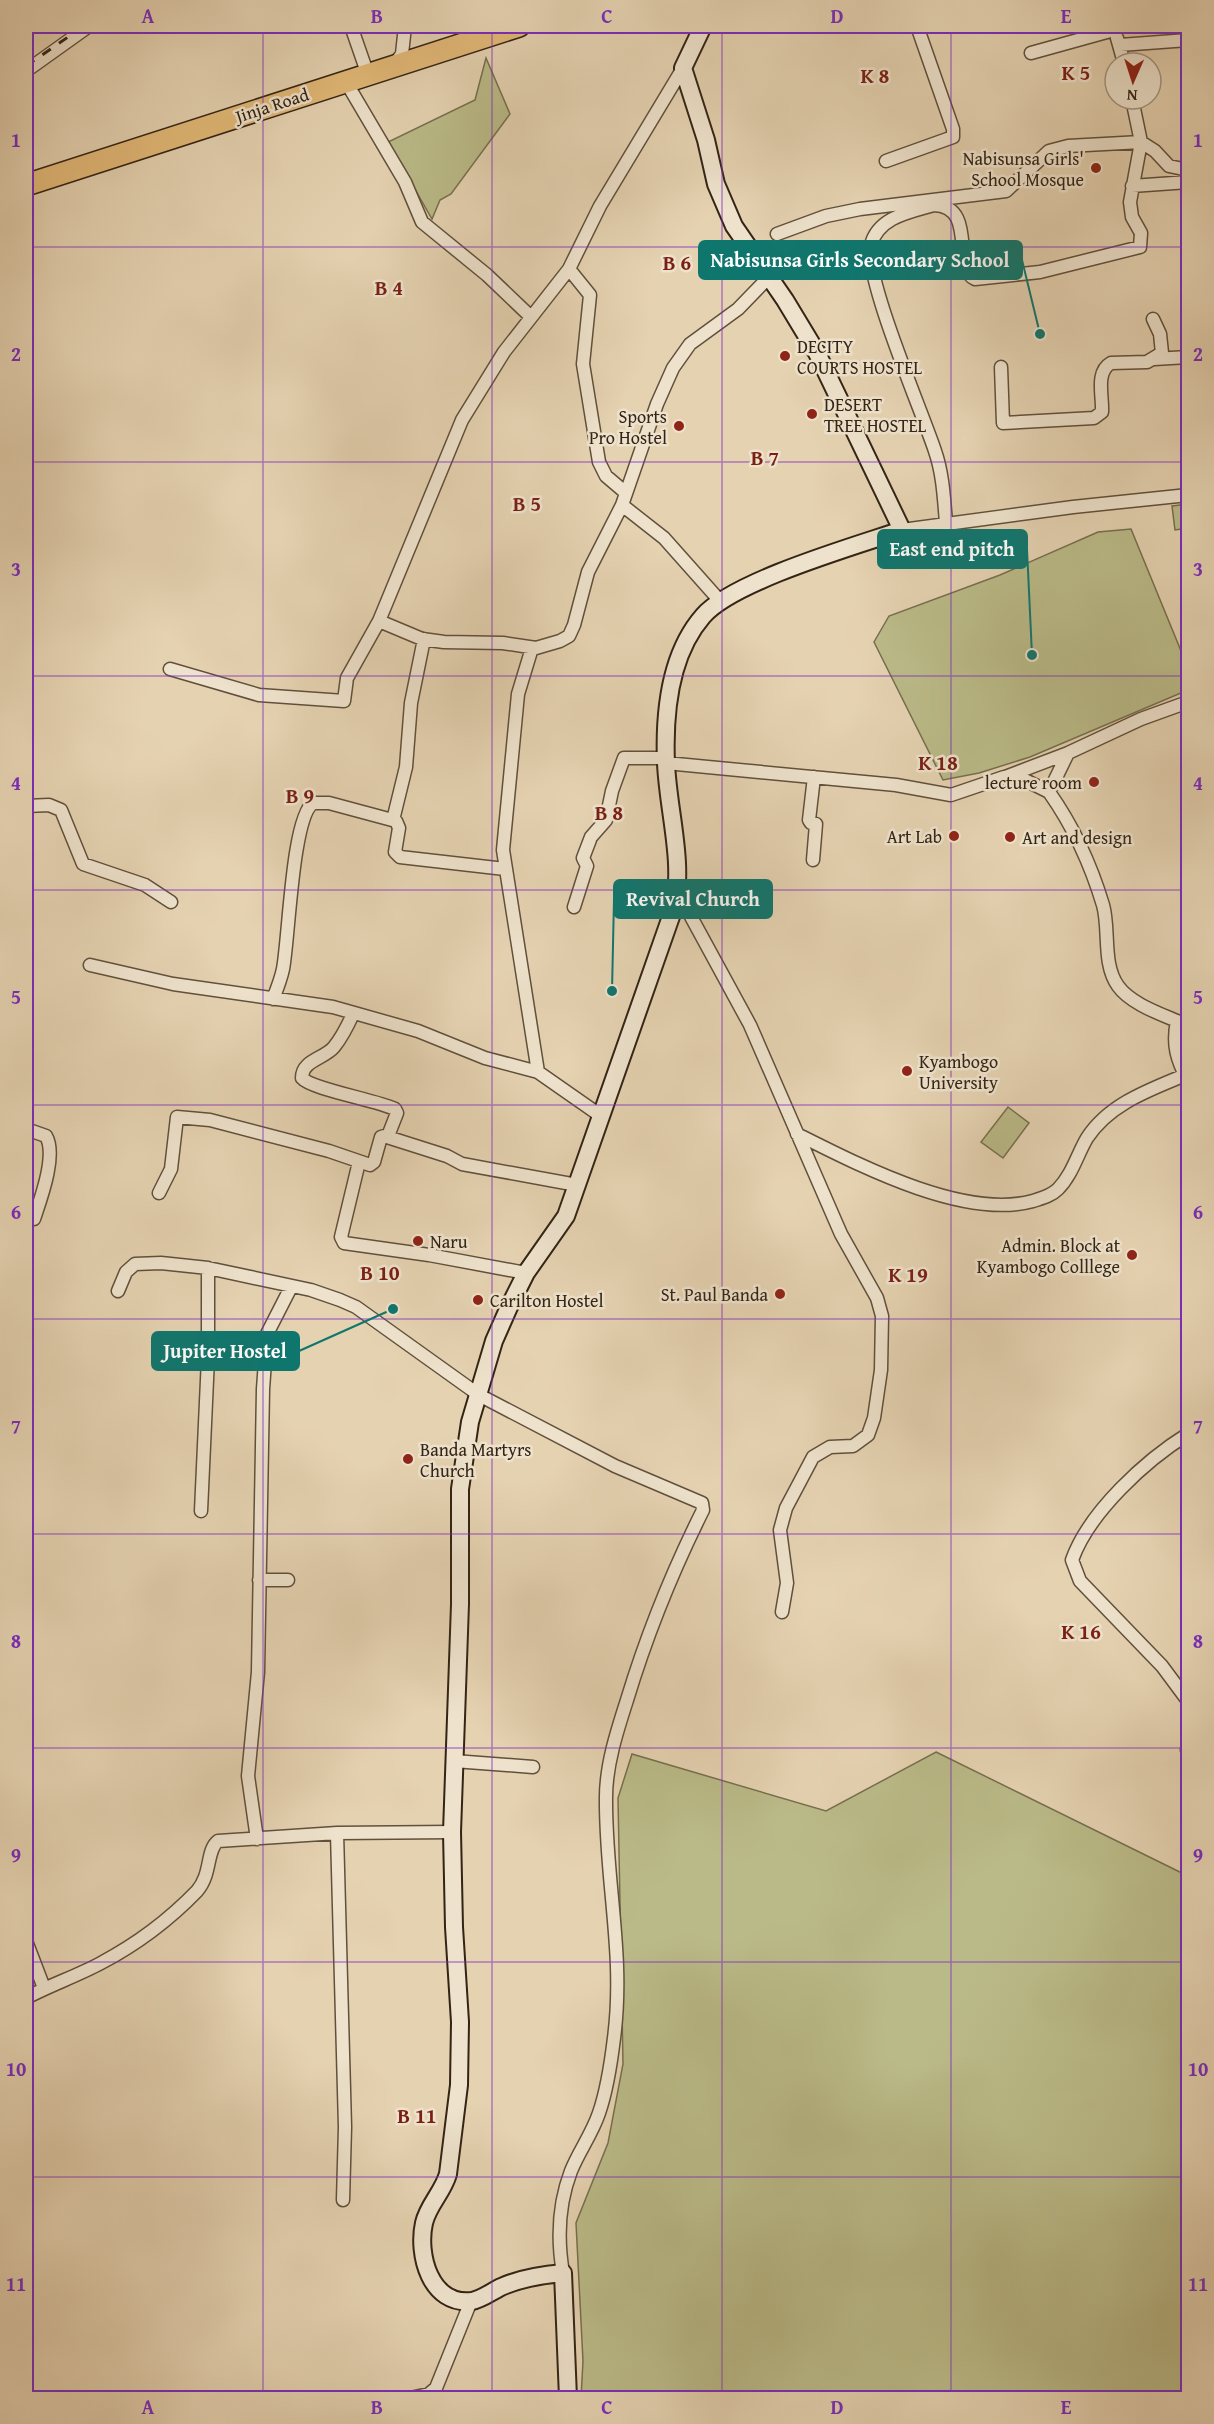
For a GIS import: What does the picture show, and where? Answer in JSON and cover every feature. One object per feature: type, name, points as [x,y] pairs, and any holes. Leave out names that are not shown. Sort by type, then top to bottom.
[{"type":"highway","name":"Jinja Road","points":[[26,185],[519,26]]},
{"type":"street","points":[[26,71],[89,26]]},
{"type":"street","points":[[351,26],[368,75]]},
{"type":"street","points":[[392,67],[402,54],[405,26]]},
{"type":"street","points":[[170,669],[259,695],[341,703],[345,700],[350,672],[379,621],[462,420],[504,352],[569,269],[600,206],[683,68],[703,26]]},
{"type":"street","points":[[886,161],[953,137],[953,129],[917,26]]},
{"type":"street","points":[[1031,53],[1113,28],[1121,51]]},
{"type":"street","points":[[1120,45],[1188,40]]},
{"type":"street","points":[[683,68],[723,204],[745,245],[769,277],[817,353],[902,530]]},
{"type":"street","points":[[346,82],[405,182],[422,222],[487,275],[531,317]]},
{"type":"street","points":[[946,523],[940,470],[935,451],[872,268],[871,245],[886,222],[900,215],[942,205],[956,215],[970,277],[975,279],[1040,272],[1140,247],[1141,233],[1131,210],[1132,186],[1141,142],[1135,111]]},
{"type":"street","points":[[777,234],[819,218],[860,209],[1006,191],[1052,149],[1088,143],[1141,142],[1155,151],[1169,166],[1188,170]]},
{"type":"street","points":[[1132,186],[1188,182]]},
{"type":"street","points":[[569,269],[590,295],[583,364],[599,462],[606,476],[624,499],[664,538],[720,601]]},
{"type":"street","points":[[379,621],[424,639],[503,643],[532,648],[560,641],[572,632],[588,572],[624,499],[662,391],[680,357],[690,344],[738,309],[769,277]]},
{"type":"street","points":[[1153,319],[1163,348],[1162,353],[1154,359]]},
{"type":"street","points":[[1001,367],[1003,423],[1042,422],[1094,418],[1102,412],[1101,376],[1106,366],[1111,363],[1188,357]]},
{"type":"street","points":[[563,2273],[525,2278],[471,2301],[459,2300],[440,2290],[431,2280],[425,2267],[423,2250],[426,2216],[445,2184],[448,2174],[459,2085],[460,2022],[454,1927],[452,1832],[460,1604],[460,1489],[470,1422],[494,1341],[526,1273],[566,1216],[664,943],[677,891],[675,842],[666,760],[669,700],[680,652],[697,624],[720,601],[773,577],[902,530],[1188,495]]},
{"type":"street","points":[[393,820],[405,767],[411,703],[424,639]]},
{"type":"street","points":[[532,648],[521,679],[516,704],[503,850],[538,1072]]},
{"type":"street","points":[[574,907],[587,866],[583,858],[591,837],[606,820],[612,791],[624,758],[666,760],[896,784],[951,795],[1068,753],[1141,719],[1188,702]]},
{"type":"street","points":[[1049,792],[1068,753]]},
{"type":"street","points":[[813,860],[816,824],[809,820],[814,777]]},
{"type":"street","points":[[797,1134],[945,1197],[982,1205],[1021,1204],[1042,1198],[1059,1189],[1093,1130],[1114,1108],[1187,1078],[1174,1050],[1173,1039],[1183,1019],[1158,1013],[1125,994],[1118,986],[1110,964],[1102,903],[1075,833],[1049,792],[1023,779],[1004,777]]},
{"type":"street","points":[[273,999],[283,971],[290,892],[306,809],[318,801],[393,820],[399,825],[395,852],[398,855],[478,868],[505,869]]},
{"type":"street","points":[[26,806],[48,805],[60,810],[80,859],[86,867],[145,885],[171,902]]},
{"type":"street","points":[[677,891],[750,1025],[841,1234],[878,1298],[882,1316],[884,1337],[874,1418],[868,1435],[853,1446],[830,1447],[813,1457],[786,1508],[780,1530],[786,1583],[782,1612]]},
{"type":"street","points":[[90,965],[158,981],[333,1007],[428,1034],[475,1055],[538,1072],[601,1116]]},
{"type":"street","points":[[354,1014],[347,1029],[333,1048],[308,1064],[302,1078],[311,1084],[363,1097],[395,1109],[397,1113],[388,1136]]},
{"type":"street","points":[[159,1193],[171,1169],[177,1117],[210,1120],[372,1164],[381,1137],[388,1136],[447,1156],[462,1164],[577,1185]]},
{"type":"street","points":[[26,1129],[46,1136],[49,1145],[46,1178],[34,1219]]},
{"type":"street","points":[[359,1162],[341,1237],[344,1243],[429,1255],[526,1273]]},
{"type":"street","points":[[118,1292],[126,1272],[138,1263],[208,1268],[327,1294],[356,1307],[479,1395],[615,1466],[699,1500],[703,1506],[663,1597],[640,1657],[608,1774],[606,1797],[617,1928],[618,1994],[614,2039],[601,2104],[588,2139],[571,2171],[560,2211],[558,2240],[563,2273],[568,2398]]},
{"type":"street","points":[[201,1511],[208,1358],[208,1268]]},
{"type":"street","points":[[257,1839],[248,1776],[258,1672],[266,1343],[271,1323],[291,1287]]},
{"type":"street","points":[[1188,1434],[1146,1463],[1116,1494],[1072,1560],[1080,1581],[1155,1658],[1188,1701]]},
{"type":"street","points":[[259,1580],[288,1580]]},
{"type":"street","points":[[454,1761],[533,1767]]},
{"type":"street","points":[[26,1998],[101,1963],[161,1926],[203,1883],[215,1844],[337,1833],[452,1832]]},
{"type":"street","points":[[337,1833],[345,2127],[342,2200]]},
{"type":"street","points":[[26,1941],[44,1988]]},
{"type":"street","points":[[410,2398],[429,2394],[436,2388],[471,2301]]},
{"type":"green space","points":[[486,58],[510,114],[451,194],[440,200],[432,219],[388,142],[475,100]]},
{"type":"green space","points":[[1188,504],[1188,528],[1175,530],[1172,506]]},
{"type":"green space","points":[[1131,529],[1188,668],[1188,690],[1030,757],[979,773],[943,780],[874,642],[889,616],[1000,575],[1098,532]]},
{"type":"green space","points":[[1008,1107],[1029,1123],[1003,1158],[981,1142]]},
{"type":"green space","points":[[936,1752],[1188,1876],[1188,2398],[581,2398],[583,2361],[576,2223],[608,2143],[623,2064],[618,1798],[632,1754],[826,1811]]},
{"type":"railway","points":[[26,66],[84,26]]},
{"type":"place","name":"Nabisunsa Girls' School Mosque","points":[[1096,168]]},
{"type":"place","name":"Nabisunsa Girls Secondary School","points":[[1040,334]]},
{"type":"place","name":"DECITY COURTS HOSTEL","points":[[785,356]]},
{"type":"place","name":"DESERT TREE HOSTEL","points":[[812,414]]},
{"type":"place","name":"Sports Pro Hostel","points":[[679,426]]},
{"type":"place","name":"East end pitch","points":[[1032,655]]},
{"type":"place","name":"lecture room","points":[[1094,782]]},
{"type":"place","name":"Art Lab","points":[[954,836]]},
{"type":"place","name":"Art and design","points":[[1010,837]]},
{"type":"place","name":"Revival Church","points":[[612,991]]},
{"type":"place","name":"Kyambogo University","points":[[907,1071]]},
{"type":"place","name":"Naru","points":[[418,1241]]},
{"type":"place","name":"Admin. Block at Kyambogo Colllege","points":[[1132,1255]]},
{"type":"place","name":"St. Paul Banda","points":[[780,1294]]},
{"type":"place","name":"Carilton Hostel","points":[[478,1300]]},
{"type":"place","name":"Jupiter Hostel","points":[[393,1309]]},
{"type":"place","name":"Banda Martyrs Church","points":[[408,1459]]},
{"type":"district","name":"K 5","points":[[1076,72]]},
{"type":"district","name":"K 8","points":[[875,75]]},
{"type":"district","name":"B 6","points":[[677,262]]},
{"type":"district","name":"B 4","points":[[389,287]]},
{"type":"district","name":"B 7","points":[[765,457]]},
{"type":"district","name":"B 5","points":[[527,503]]},
{"type":"district","name":"K 18","points":[[938,762]]},
{"type":"district","name":"B 9","points":[[300,795]]},
{"type":"district","name":"B 8","points":[[609,812]]},
{"type":"district","name":"B 10","points":[[380,1272]]},
{"type":"district","name":"K 19","points":[[908,1274]]},
{"type":"district","name":"K 16","points":[[1081,1631]]},
{"type":"district","name":"B 11","points":[[417,2115]]}]
